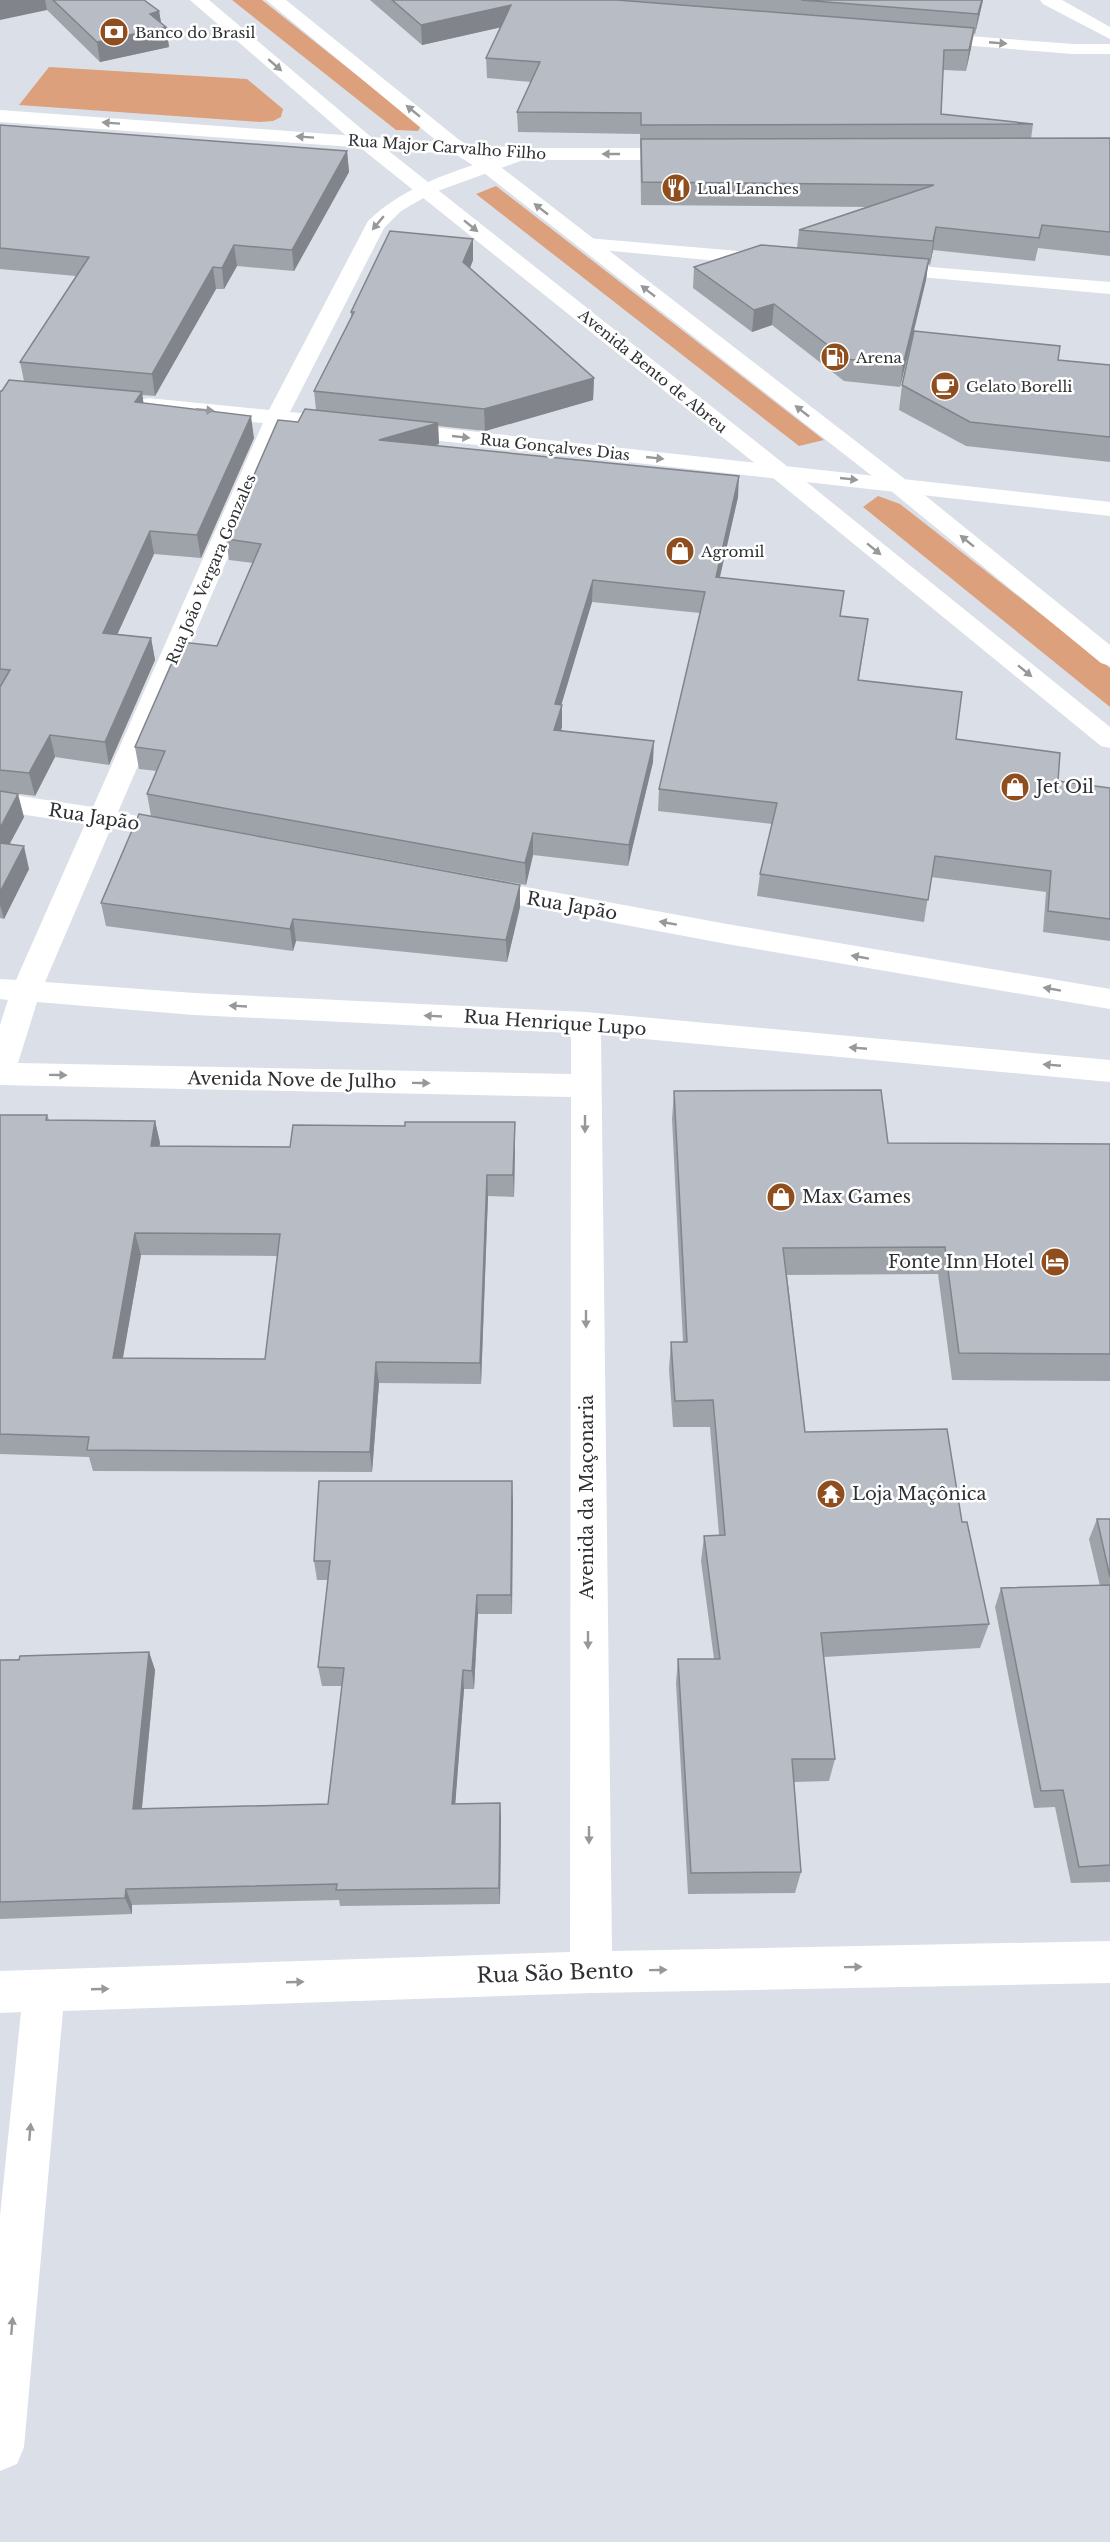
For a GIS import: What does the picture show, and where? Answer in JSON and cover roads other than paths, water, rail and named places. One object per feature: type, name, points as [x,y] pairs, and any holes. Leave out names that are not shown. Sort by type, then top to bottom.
[{"type":"street","name":"Avenida Bento de Abreu","points":[[199,0],[363,141],[780,472],[1110,740]]},
{"type":"street","points":[[276,0],[459,147],[898,485],[1110,658]]},
{"type":"street","points":[[1049,0],[1110,34]]},
{"type":"street","points":[[1082,19],[1110,17]]},
{"type":"street","points":[[907,36],[1073,49],[1110,49]]},
{"type":"street","name":"Rua Major Carvalho Filho","points":[[0,116],[459,147],[521,154],[709,154]]},
{"type":"street","name":"Rua João Vergara Gonzales","points":[[0,1072],[13,990],[104,818],[277,417],[375,225],[394,207],[425,189],[488,168],[521,154]]},
{"type":"street","points":[[587,244],[789,261]]},
{"type":"street","points":[[861,267],[1110,288]]},
{"type":"street","name":"Rua Gonçalves Dias","points":[[127,403],[277,417],[1110,508]]},
{"type":"street","name":"Rua Japão","points":[[0,802],[104,818],[207,838]]},
{"type":"street","name":"Rua Japão","points":[[449,883],[726,934],[1110,999]]},
{"type":"street","name":"Rua Henrique Lupo","points":[[13,990],[194,1004],[586,1023],[1110,1071]]},
{"type":"street","name":"Avenida da Maçonaria","points":[[586,1023],[584,1086],[591,1972]]},
{"type":"street","name":"Avenida Nove de Julho","points":[[0,1072],[584,1086]]},
{"type":"street","name":"Rua São Bento","points":[[0,1992],[591,1972],[1110,1962]]},
{"type":"street","points":[[0,2447],[44,1991]]},
{"type":"place","name":"Banco do Brasil","points":[[114,32]]},
{"type":"place","name":"Lual Lanches","points":[[676,188]]},
{"type":"place","name":"Arena","points":[[835,357]]},
{"type":"place","name":"Gelato Borelli","points":[[945,386]]},
{"type":"place","name":"Agromil","points":[[680,551]]},
{"type":"place","name":"Jet Oil","points":[[1015,787]]},
{"type":"place","name":"Max Games","points":[[781,1197]]},
{"type":"place","name":"Fonte Inn Hotel","points":[[1055,1262]]},
{"type":"place","name":"Loja Maçônica","points":[[831,1494]]}]
